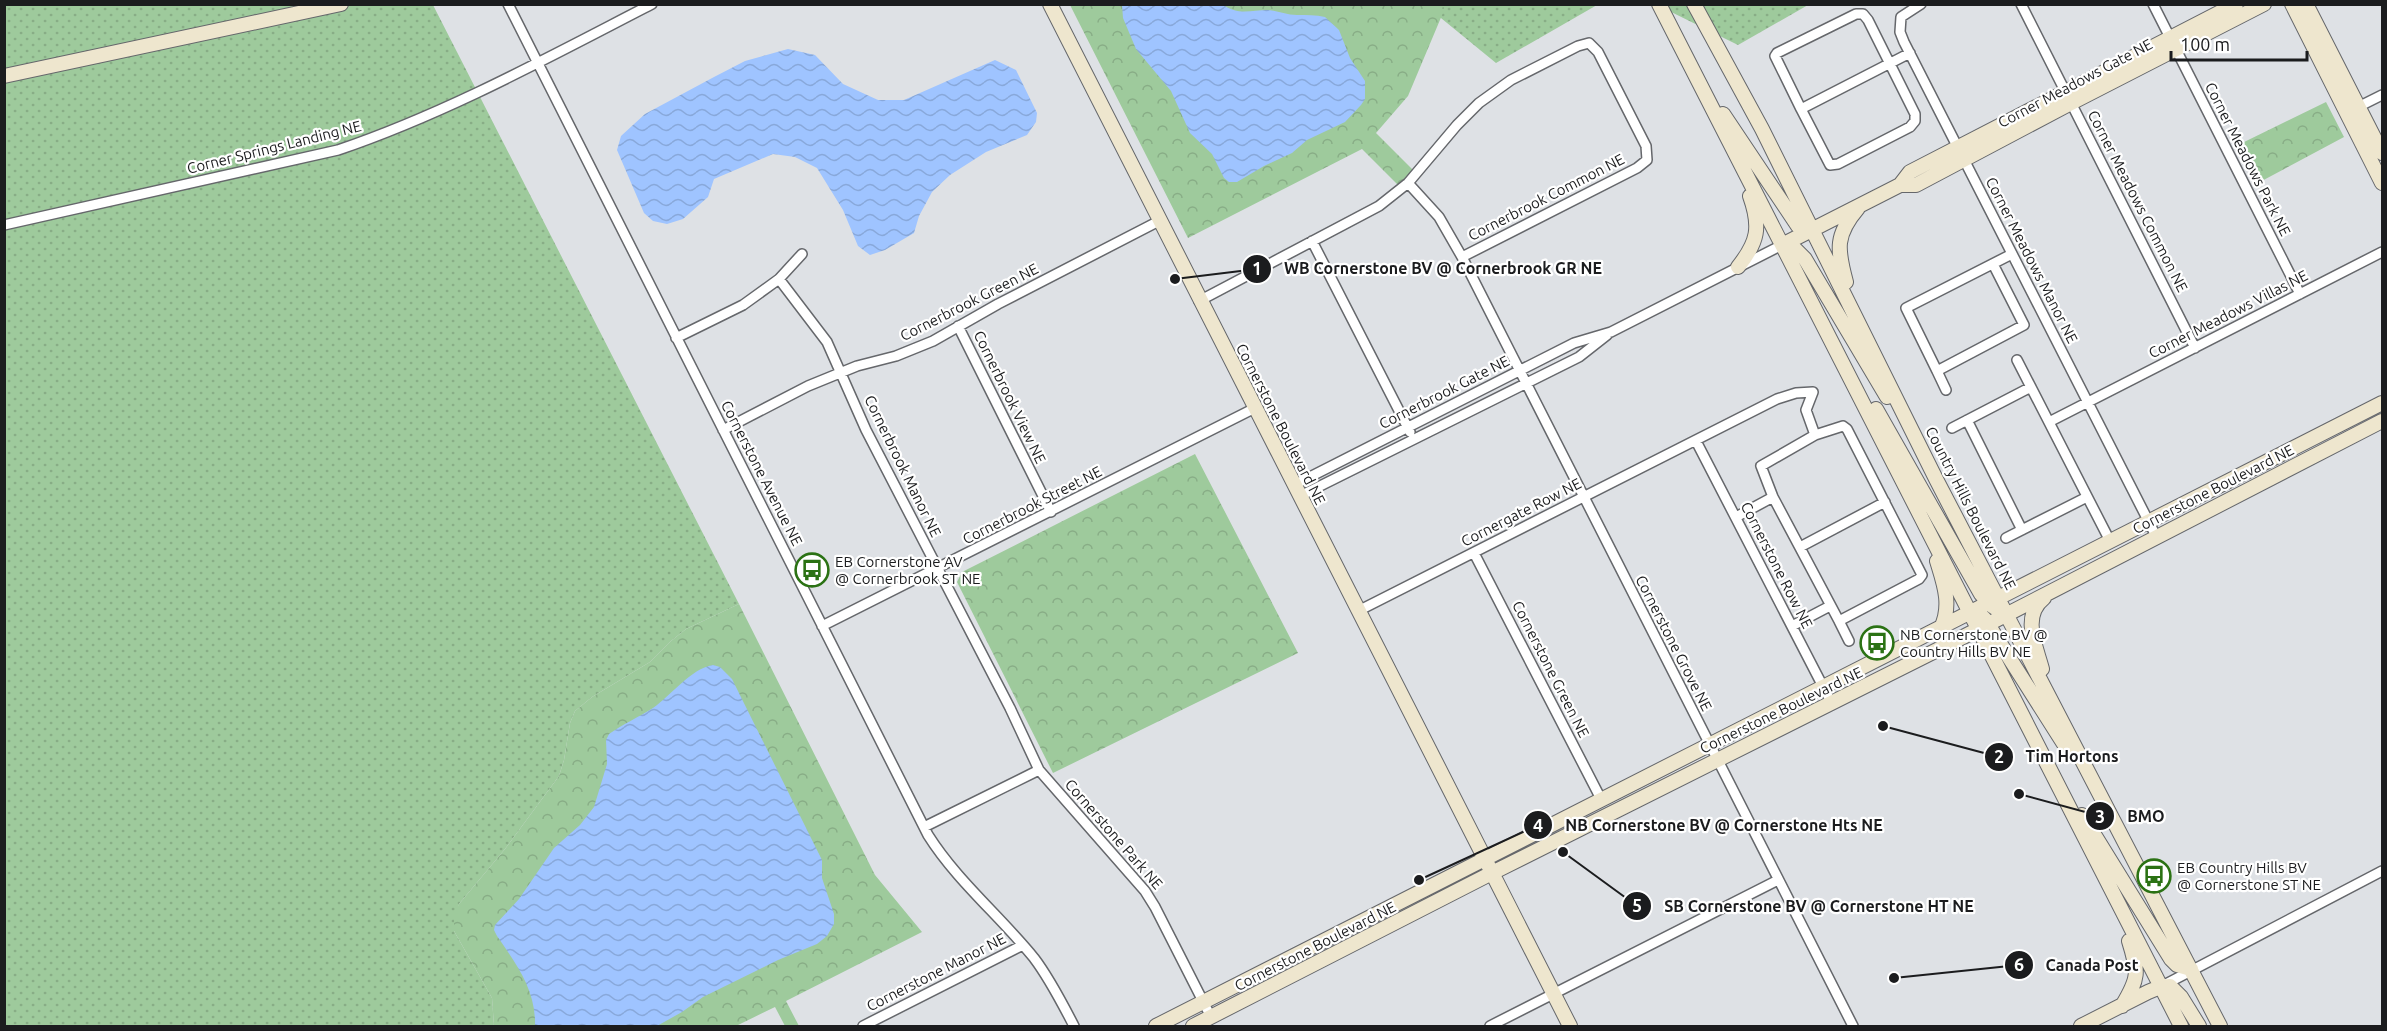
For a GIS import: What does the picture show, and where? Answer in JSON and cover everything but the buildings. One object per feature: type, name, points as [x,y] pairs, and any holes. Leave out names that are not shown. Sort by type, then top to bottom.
[{"type":"street","points":[[4,76],[341,4]]},
{"type":"street","name":"Cornerstone Avenue NE","points":[[508,4],[924,827],[954,871],[1023,945],[1046,976],[1074,1026]]},
{"type":"street","name":"Corner Springs Landing NE","points":[[4,225],[338,150],[412,123],[538,63],[652,4]]},
{"type":"street","name":"Cornerstone Boulevard NE","points":[[1050,4],[1484,859]]},
{"type":"street","points":[[1659,4],[1971,613],[1979,614],[2050,770],[2181,1026]]},
{"type":"street","name":"Country Hills Boulevard NE","points":[[1694,4],[1757,119],[1813,229],[1994,602],[2008,613],[2052,703],[2220,1026]]},
{"type":"street","name":"Corner Meadows Manor NE","points":[[1921,4],[1901,18],[1900,32],[2156,536]]},
{"type":"street","name":"Corner Meadows Common NE","points":[[2021,4],[2196,348]]},
{"type":"street","name":"Corner Meadows Park NE","points":[[2153,4],[2300,294]]},
{"type":"street","name":"Corner Meadows Gate NE","points":[[2173,44],[2236,4]]},
{"type":"street","name":"Corner Meadows Gate NE","points":[[1782,245],[1900,185],[1916,185],[1965,160],[2069,98],[2173,44],[2265,4]]},
{"type":"street","points":[[2292,4],[2353,110],[2382,153]]},
{"type":"street","points":[[2306,4],[2353,110],[2382,183]]},
{"type":"street","points":[[1860,12],[1868,20],[1915,114],[1915,121],[1910,128],[1838,164],[1830,165],[1801,109],[1775,59],[1777,52],[1860,12]]},
{"type":"street","name":"Cornerbrook Common NE","points":[[1199,301],[1371,211],[1408,183],[1457,124],[1490,94],[1511,80],[1578,46],[1589,43],[1594,46],[1646,146],[1647,160],[1637,168],[1462,257]]},
{"type":"street","points":[[1801,109],[1910,53]]},
{"type":"street","points":[[1696,79],[1712,97],[1797,226],[1813,229]]},
{"type":"street","points":[[2353,110],[2382,95]]},
{"type":"street","name":"Corner Meadows Gate NE","points":[[1900,185],[1910,172],[1958,147],[2069,98]]},
{"type":"street","points":[[1733,149],[1754,209],[1756,227],[1755,241],[1738,267]]},
{"type":"street","name":"Cornerstone Grove NE","points":[[1408,183],[1439,217],[1462,257],[1853,1026]]},
{"type":"street","points":[[1854,312],[1841,264],[1839,245],[1842,229],[1861,204]]},
{"type":"street","name":"Cornerbrook Green NE","points":[[723,430],[808,386],[857,366],[913,350],[1159,221]]},
{"type":"street","points":[[1312,241],[1413,440]]},
{"type":"street","points":[[1782,245],[1792,246],[1805,259],[1936,479]]},
{"type":"street","name":"Cornerbrook Gate NE","points":[[1297,491],[1413,440],[1574,343],[1611,332],[1782,245]]},
{"type":"street","name":"Corner Meadows Villas NE","points":[[2049,422],[2382,252]]},
{"type":"street","points":[[676,338],[721,318],[779,279],[802,254]]},
{"type":"street","points":[[1946,390],[1906,308],[2012,254]]},
{"type":"street","points":[[1937,370],[2024,325],[1993,264]]},
{"type":"street","name":"Cornerbrook Manor NE","points":[[779,279],[827,342],[866,430],[1010,708],[1038,770]]},
{"type":"street","name":"Cornerbrook View NE","points":[[958,326],[1051,512]]},
{"type":"street","name":"Cornerbrook Gate NE","points":[[1297,491],[1407,427],[1522,376],[1579,357],[1611,332]]},
{"type":"street","points":[[1833,344],[1871,400],[1994,602]]},
{"type":"street","points":[[2017,360],[2110,541]]},
{"type":"street","points":[[1952,428],[2031,387]]},
{"type":"street","name":"Cornergate Row NE","points":[[1358,611],[1777,399],[1803,391],[1813,392],[1806,410],[1815,435]]},
{"type":"street","name":"Cornerstone Boulevard NE","points":[[1156,1026],[2382,403]]},
{"type":"street","name":"Cornerbrook Street NE","points":[[822,626],[1254,408]]},
{"type":"street","points":[[1967,420],[2022,530]]},
{"type":"street","name":"Cornerstone Boulevard NE","points":[[1193,1026],[1492,873],[1832,704],[2382,421]]},
{"type":"street","points":[[1839,621],[1919,579],[1922,575],[1847,429],[1843,426],[1815,435],[1761,466],[1773,497],[1849,641]]},
{"type":"street","name":"Cornerstone Row NE","points":[[1696,441],[1832,704]]},
{"type":"street","points":[[1736,517],[1773,497]]},
{"type":"street","points":[[2006,538],[2087,497]]},
{"type":"street","points":[[1800,547],[1885,502]]},
{"type":"street","points":[[1927,527],[1947,600],[1946,616],[1941,628]]},
{"type":"street","name":"Cornerstone Green NE","points":[[1474,553],[1601,799]]},
{"type":"street","points":[[2052,590],[2039,601],[2031,620],[2034,640],[2052,703]]},
{"type":"street","points":[[1792,626],[1830,606]]},
{"type":"street","points":[[1983,626],[2112,819]]},
{"type":"street","points":[[924,827],[1038,770]]},
{"type":"street","name":"Cornerstone Park NE","points":[[1038,770],[1145,891],[1212,1017]]},
{"type":"street","points":[[2050,770],[2071,798],[2171,959],[2177,965],[2191,969]]},
{"type":"street","points":[[1484,859],[1570,1026]]},
{"type":"street","points":[[2081,1026],[2382,871]]},
{"type":"street","points":[[1490,1026],[1778,880]]},
{"type":"street","points":[[2114,896],[2137,971],[2132,989],[2122,1006]]},
{"type":"street","name":"Cornerstone Manor NE","points":[[863,1026],[1023,945]]},
{"type":"street","points":[[2160,987],[2170,986],[2175,989],[2199,1026]]},
{"type":"green space","points":[[5,5],[433,5],[739,604],[686,629],[650,662],[592,697],[575,711],[570,723],[559,776],[505,849],[459,904],[454,931],[492,998],[494,1026],[5,1026]]},
{"type":"green space","points":[[1070,5],[1439,5],[1445,8],[1408,96],[1376,133],[1416,173],[1402,189],[1362,149],[1188,238]]},
{"type":"green space","points":[[1425,5],[1597,5],[1496,63]]},
{"type":"green space","points":[[1657,5],[1808,5],[1738,45]]},
{"type":"green space","points":[[2326,102],[2344,137],[2258,183],[2238,145]]},
{"type":"green space","points":[[1195,454],[1298,653],[1053,773],[957,582],[962,572]]},
{"type":"green space","points":[[739,604],[875,875],[922,932],[786,1001],[799,1026],[785,1026],[775,1007],[736,1026],[494,1026],[492,998],[454,931],[454,916],[459,904],[505,849],[559,776],[570,723],[575,711],[592,697],[650,662],[686,629]]},
{"type":"water","points":[[1222,4],[1228,8],[1245,12],[1268,10],[1293,15],[1325,17],[1339,30],[1350,58],[1365,81],[1365,99],[1345,122],[1307,140],[1292,153],[1237,182],[1229,182],[1224,178],[1212,154],[1190,133],[1171,91],[1136,49],[1123,18],[1122,5]]},
{"type":"water","points":[[788,49],[815,55],[843,84],[878,100],[904,100],[995,60],[1016,70],[1037,113],[1036,122],[1027,135],[986,152],[950,175],[932,192],[919,216],[914,233],[885,250],[870,255],[858,246],[843,210],[817,168],[795,157],[773,154],[714,179],[708,197],[683,219],[667,224],[653,221],[644,213],[617,150],[621,136],[645,114],[714,77],[745,61]]},
{"type":"water","points":[[713,665],[720,667],[732,679],[822,860],[822,878],[834,914],[834,924],[827,936],[817,944],[778,960],[703,997],[657,1026],[535,1026],[529,989],[497,936],[494,930],[495,925],[519,899],[554,848],[580,825],[594,807],[607,764],[606,740],[609,734],[653,708],[697,672]]},
{"type":"place","name":"WB Cornerstone BV @ Cornerbrook GR NE","points":[[1175,279]]},
{"type":"place","name":"EB Cornerstone AV @ Cornerbrook ST NE","points":[[812,570]]},
{"type":"place","name":"NB Cornerstone BV @ Country Hills BV NE","points":[[1877,643]]},
{"type":"place","name":"Tim Hortons","points":[[1883,726]]},
{"type":"place","name":"BMO","points":[[2019,794]]},
{"type":"place","name":"SB Cornerstone BV @ Cornerstone HT NE","points":[[1563,852]]},
{"type":"place","name":"EB Country Hills BV @ Cornerstone ST NE","points":[[2154,876]]},
{"type":"place","name":"NB Cornerstone BV @ Cornerstone Hts NE","points":[[1419,880]]},
{"type":"place","name":"Canada Post","points":[[1894,978]]}]
